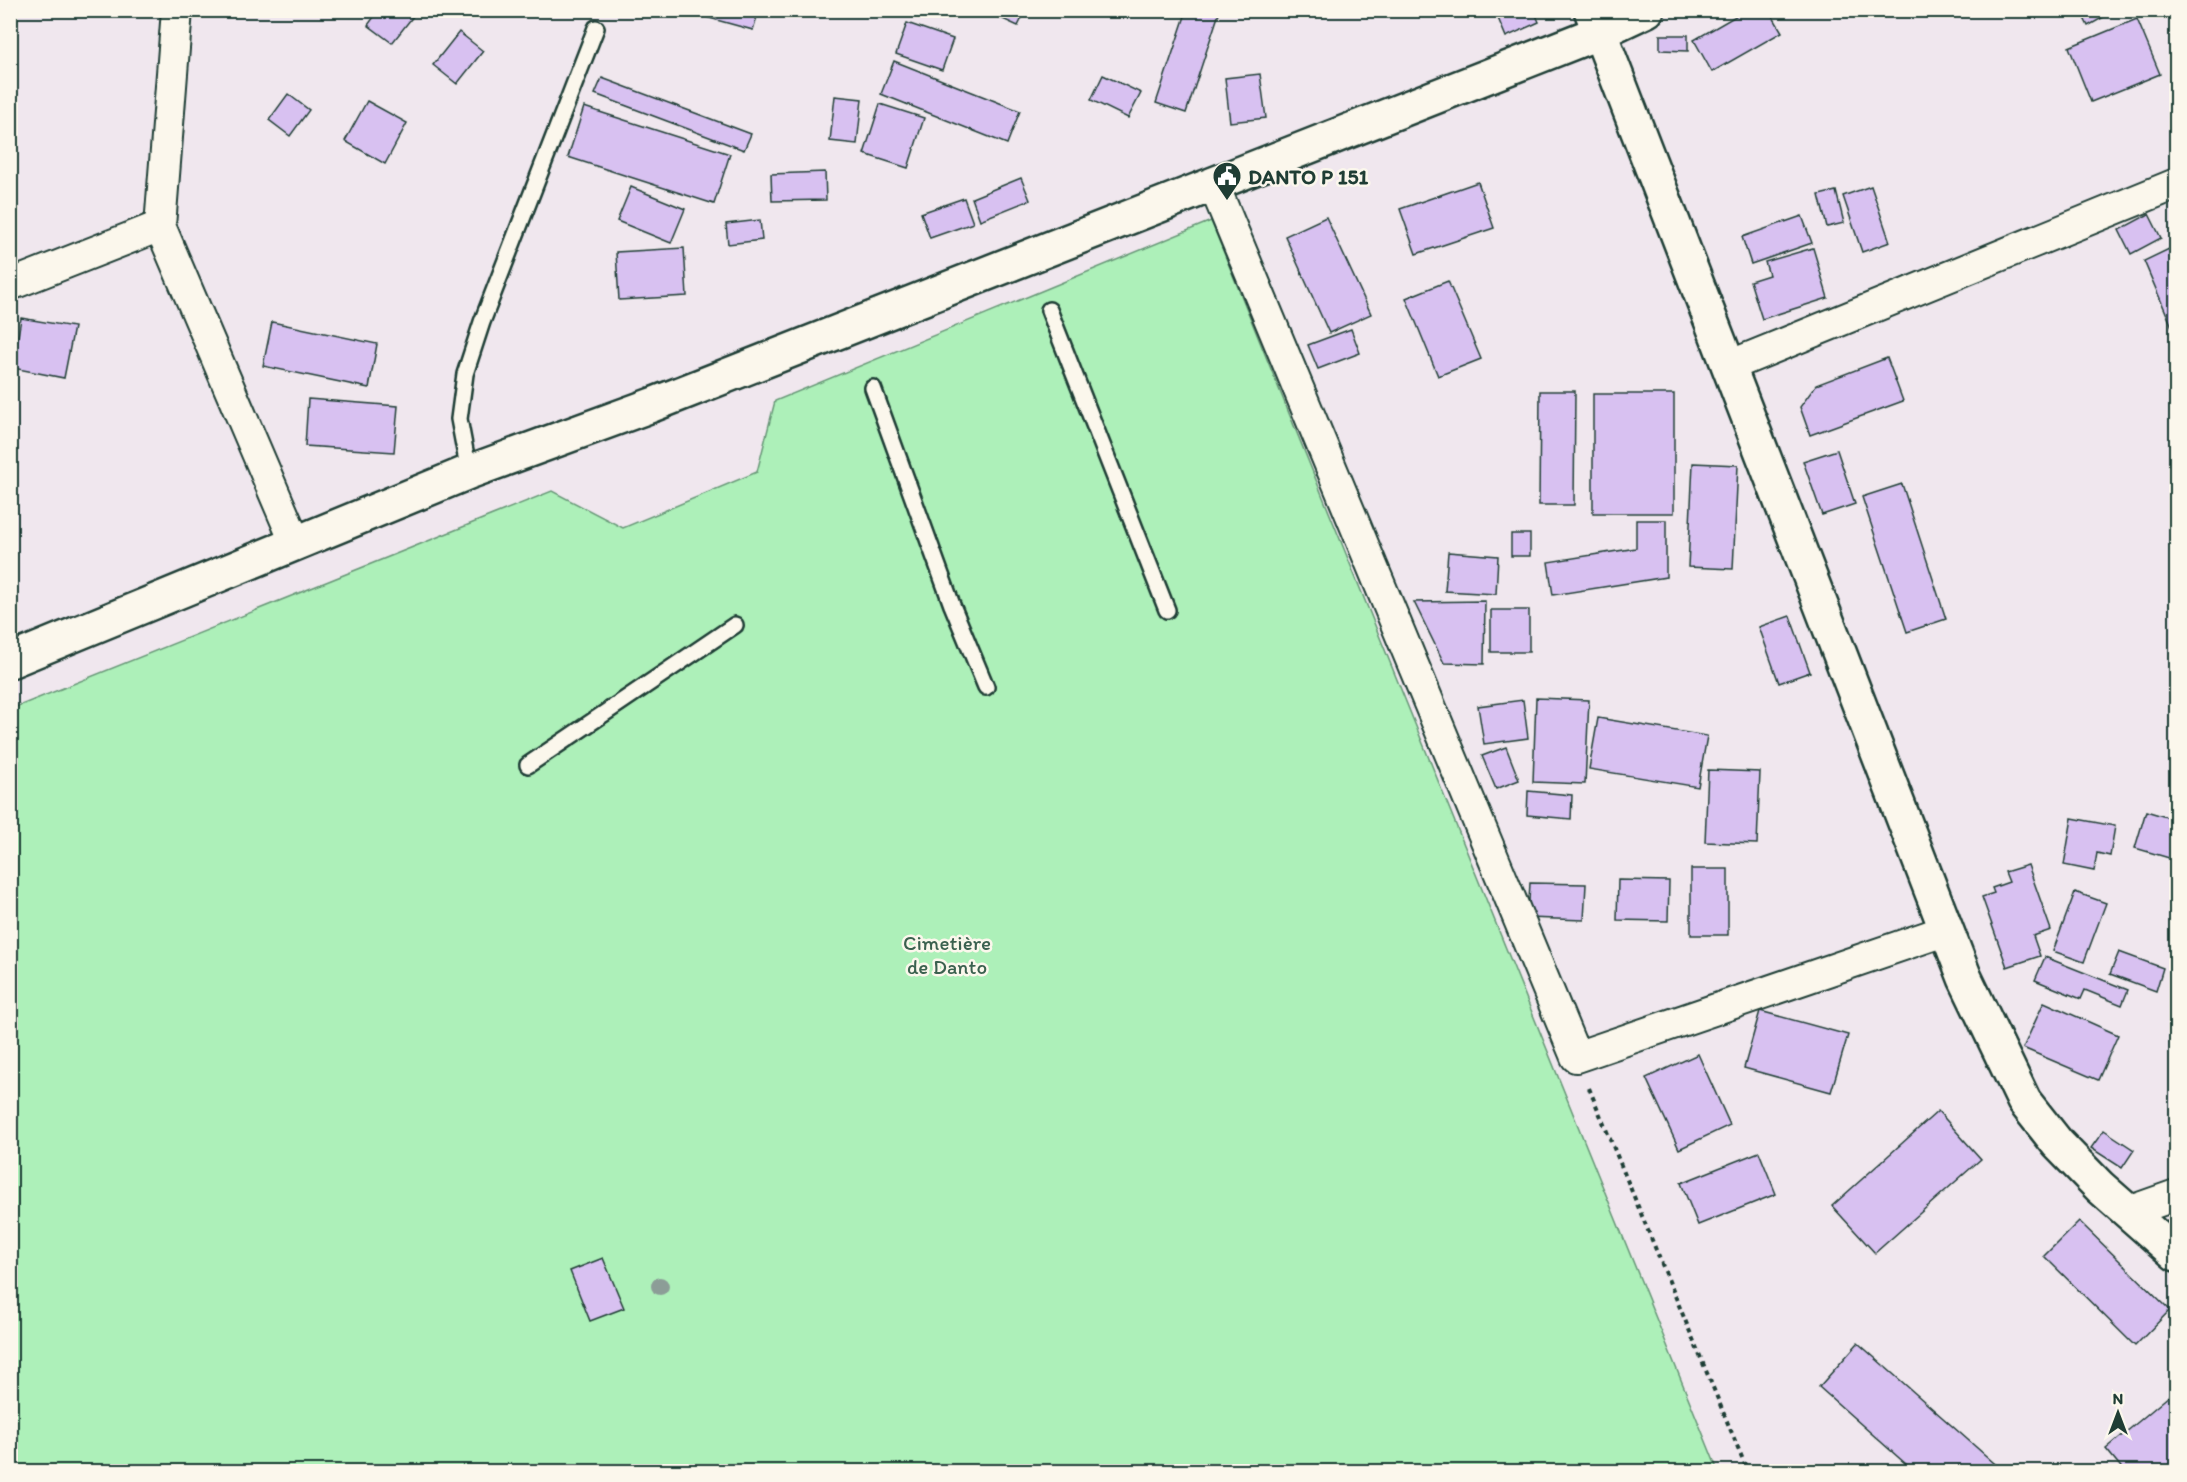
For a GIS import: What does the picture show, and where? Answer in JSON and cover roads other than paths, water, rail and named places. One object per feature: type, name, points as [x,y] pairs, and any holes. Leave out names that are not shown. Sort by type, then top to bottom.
[{"type":"street","points":[[177,10],[160,226],[296,544]]},
{"type":"street","points":[[10,661],[469,472],[652,405],[1214,183],[1596,21],[1647,10]]},
{"type":"street","points":[[1596,21],[1965,978],[2025,1101],[2058,1144],[2100,1187],[2176,1254]]},
{"type":"street","points":[[1214,183],[1576,1057],[1947,930]]},
{"type":"street","points":[[1729,366],[2176,184]]},
{"type":"street","points":[[10,285],[160,226]]},
{"type":"street","points":[[2128,1212],[2176,1196]]},
{"type":"lane","points":[[469,472],[459,419],[465,374],[482,322],[596,28]]},
{"type":"lane","points":[[1049,310],[1167,609]]},
{"type":"lane","points":[[873,388],[952,605],[986,687]]},
{"type":"lane","points":[[528,765],[735,625]]},
{"type":"place","name":"DANTO P 151","points":[[1227,202]]},
{"type":"park label","name":"Cimetière de Danto","points":[[947,954]]}]
